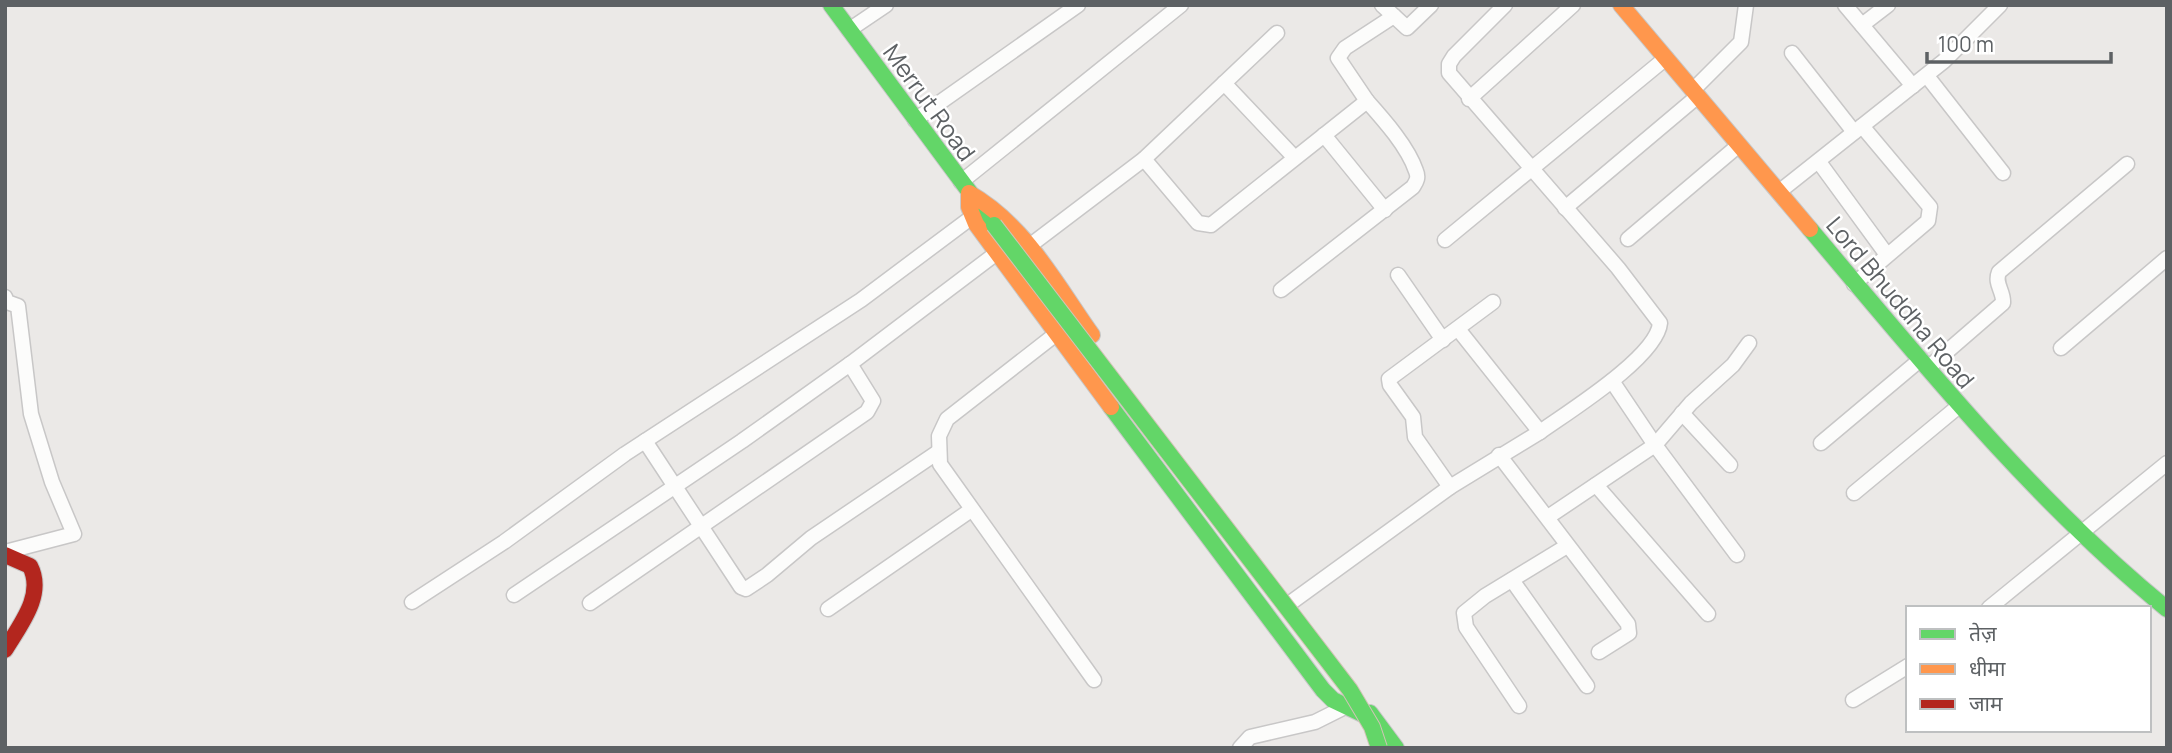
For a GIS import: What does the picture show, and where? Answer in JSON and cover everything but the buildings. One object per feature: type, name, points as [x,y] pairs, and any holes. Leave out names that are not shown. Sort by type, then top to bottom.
[{"type":"street","name":"Merrut Road","points":[[831,5],[993,225],[1350,690],[1372,727],[1379,748]]},
{"type":"street","points":[[849,30],[886,5]]},
{"type":"street","points":[[915,120],[1078,5]]},
{"type":"street","points":[[965,187],[1181,5]]},
{"type":"street","points":[[1382,5],[1407,28],[1431,5]]},
{"type":"street","points":[[1293,601],[1450,487],[1540,432],[1612,381],[1656,338],[1660,323],[1449,73],[1448,64],[1505,5]]},
{"type":"street","points":[[1469,99],[1573,5]]},
{"type":"street","name":"Lord Bhuddha Road","points":[[1621,5],[1959,406],[2082,533],[2167,609]]},
{"type":"street","points":[[1565,208],[1696,93],[1741,42],[1746,5]]},
{"type":"street","points":[[1845,5],[1913,86]]},
{"type":"street","points":[[1862,25],[1888,5]]},
{"type":"street","points":[[1780,191],[1927,76],[2000,5]]},
{"type":"street","points":[[1281,290],[1413,187],[1417,173],[1338,58],[1345,48],[1394,16]]},
{"type":"street","points":[[1028,247],[1144,159],[1278,33]]},
{"type":"street","points":[[1792,53],[1931,211],[1928,221],[1854,284]]},
{"type":"street","points":[[1445,240],[1666,58]]},
{"type":"street","points":[[1927,76],[2003,173]]},
{"type":"street","points":[[1224,83],[1294,157]]},
{"type":"street","points":[[1144,159],[1198,223],[1211,225],[1367,101]]},
{"type":"street","points":[[1324,135],[1385,210]]},
{"type":"street","points":[[1628,239],[1739,145]]},
{"type":"street","points":[[1819,162],[1887,255]]},
{"type":"street","points":[[1821,443],[2003,303],[1997,283],[1999,272],[2127,164]]},
{"type":"street","points":[[965,187],[972,216],[1242,586],[1323,690],[1373,719]]},
{"type":"street","points":[[965,187],[991,203],[1028,247],[1293,601],[1357,689],[1373,719],[1396,748]]},
{"type":"street","points":[[412,602],[504,542],[645,440],[861,300],[972,216]]},
{"type":"street","points":[[514,595],[850,364],[998,253]]},
{"type":"street","points":[[2061,348],[2167,258]]},
{"type":"street","points":[[1398,275],[1443,340]]},
{"type":"street","points":[[5,297],[7,302],[19,306],[32,414],[52,482],[74,534],[5,554]]},
{"type":"street","points":[[1450,487],[1415,437],[1413,417],[1389,382],[1392,375],[1493,302]]},
{"type":"street","points":[[1458,329],[1540,432]]},
{"type":"street","points":[[1056,334],[947,419],[941,426],[937,452],[940,464],[971,510],[1094,680]]},
{"type":"street","points":[[1548,517],[1654,445],[1682,413],[1733,365],[1749,343]]},
{"type":"street","points":[[590,603],[867,412],[873,401],[850,364]]},
{"type":"street","points":[[1612,381],[1654,445],[1737,555]]},
{"type":"street","points":[[1854,493],[1959,406]]},
{"type":"street","points":[[1682,413],[1730,465]]},
{"type":"street","points":[[645,440],[741,587],[750,588],[811,538],[937,452]]},
{"type":"street","points":[[1499,455],[1630,629],[1599,652]]},
{"type":"street","points":[[1991,606],[2167,463]]},
{"type":"street","points":[[1596,485],[1708,614]]},
{"type":"street","points":[[828,609],[971,510]]},
{"type":"street","points":[[1519,706],[1463,620],[1468,607],[1567,546]]},
{"type":"street","points":[[5,554],[30,566],[37,581],[34,596],[5,650]]},
{"type":"street","points":[[1512,580],[1587,686]]},
{"type":"street","points":[[1853,700],[1906,667]]},
{"type":"street","points":[[1240,748],[1250,737],[1315,722],[1347,706]]},
{"type":"traffic: fast","points":[[831,5],[994,225]]},
{"type":"traffic: fast","points":[[994,225],[1350,690],[1372,727],[1379,748]]},
{"type":"traffic: fast","points":[[1810,229],[1937,379],[2024,475],[2117,567],[2167,609]]},
{"type":"traffic: fast","points":[[1111,407],[1323,690],[1333,700],[1371,718]]},
{"type":"traffic: fast","points":[[1370,713],[1396,748]]},
{"type":"traffic: slow","points":[[1621,5],[1810,229]]},
{"type":"traffic: slow","points":[[1092,335],[1023,239],[989,206],[969,193],[969,207],[976,224],[1111,407]]},
{"type":"traffic: jam","points":[[5,555],[30,566],[35,588],[29,610],[5,650]]}]
